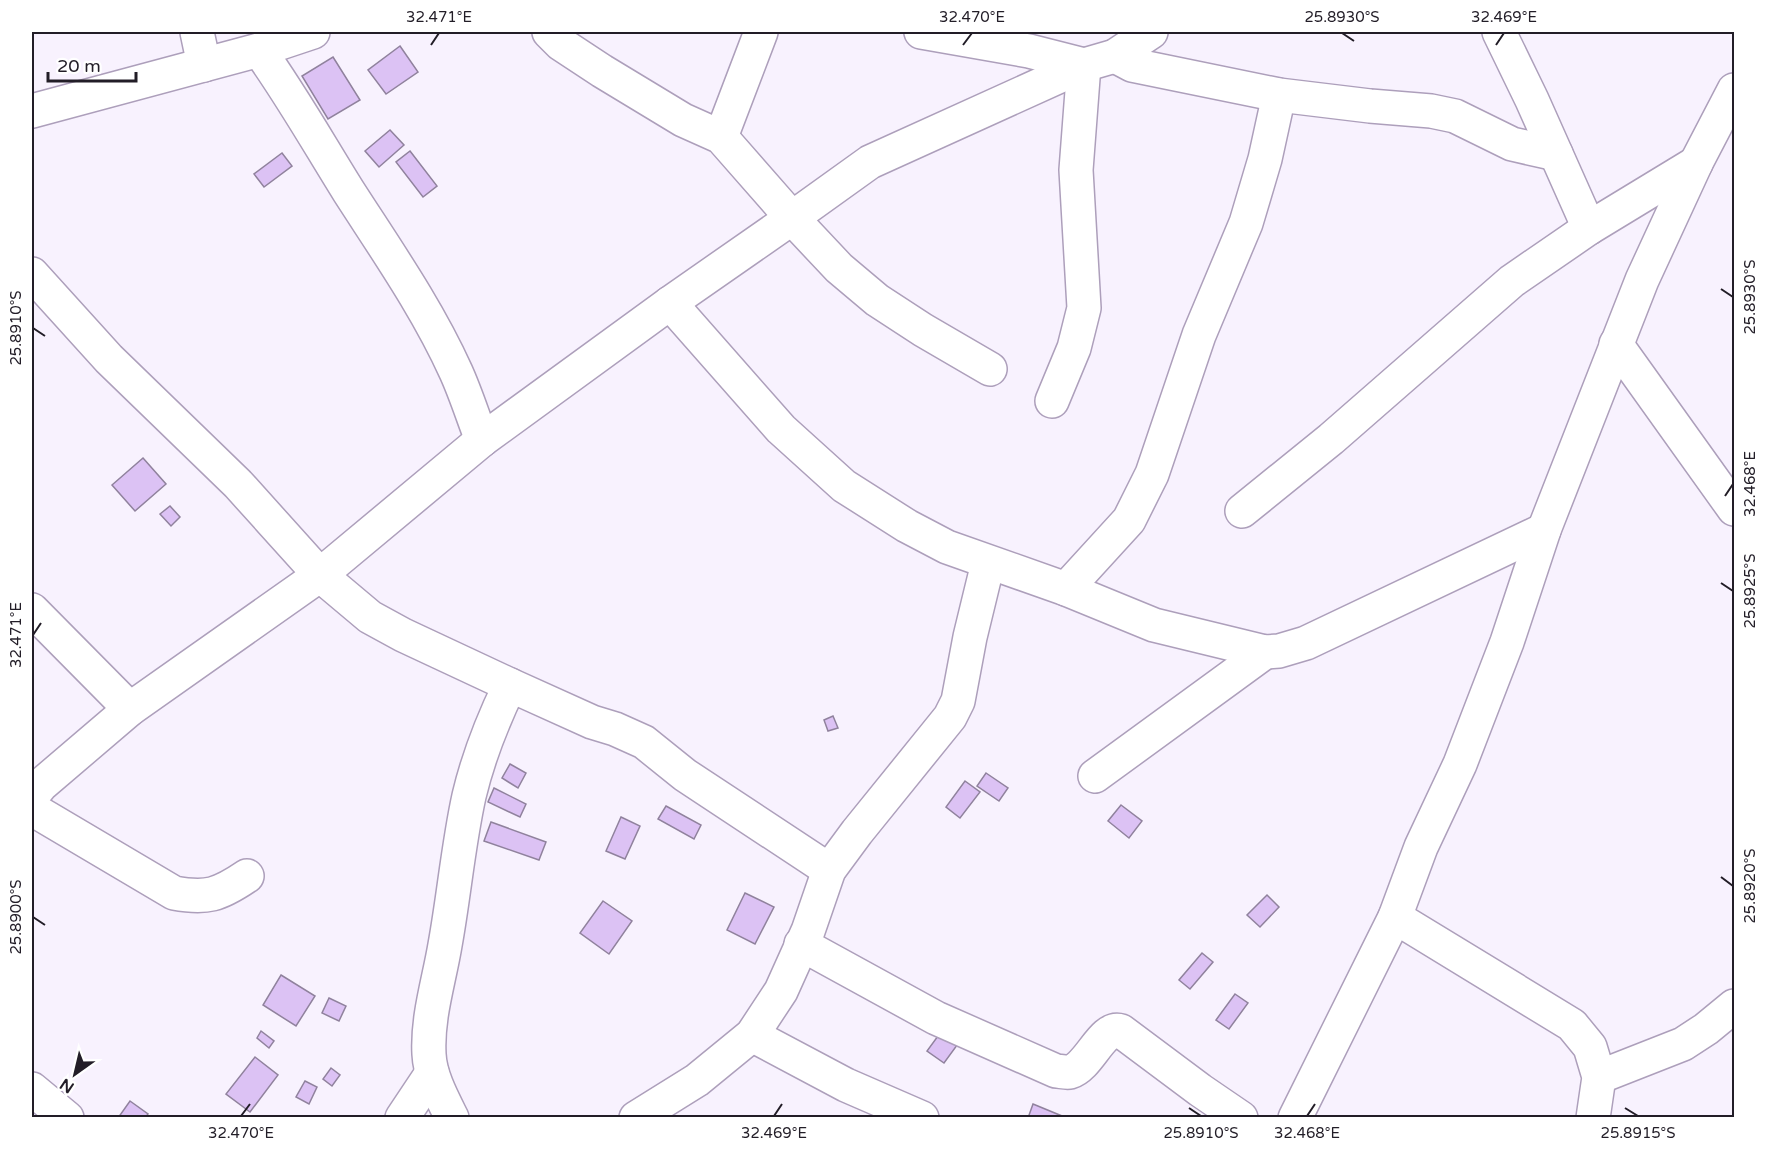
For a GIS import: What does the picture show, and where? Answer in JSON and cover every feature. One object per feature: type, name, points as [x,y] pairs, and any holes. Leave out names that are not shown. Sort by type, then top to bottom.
[{"type":"street","points":[[196,32],[204,65]]},
{"type":"street","points":[[32,111],[259,50],[313,32]]},
{"type":"street","points":[[549,32],[561,44],[622,83],[683,120],[721,137],[839,268],[877,300],[922,330],[990,369]]},
{"type":"street","points":[[721,137],[761,32]]},
{"type":"street","points":[[921,32],[1029,51],[1084,65]]},
{"type":"street","points":[[32,796],[41,785],[130,709],[320,575],[482,440],[670,303],[870,162],[1084,65],[1115,56],[1151,32]]},
{"type":"street","points":[[1499,32],[1589,228]]},
{"type":"street","points":[[259,50],[286,88],[348,190],[405,277],[457,373],[482,440]]},
{"type":"street","points":[[1115,56],[1132,65],[1279,95],[1431,111],[1455,116],[1512,144],[1556,154]]},
{"type":"street","points":[[1052,401],[1074,348],[1084,308],[1076,170],[1084,65]]},
{"type":"street","points":[[1295,1118],[1395,917],[1421,847],[1460,764],[1503,653],[1544,530],[1642,280],[1696,164],[1734,90]]},
{"type":"street","points":[[1066,590],[1129,520],[1152,474],[1199,335],[1246,223],[1265,159],[1279,95]]},
{"type":"street","points":[[1242,511],[1331,439],[1512,281],[1589,228],[1696,164]]},
{"type":"street","points":[[32,274],[109,359],[237,484],[320,575],[370,617],[510,685],[592,722],[644,742],[685,775],[829,870]]},
{"type":"street","points":[[670,303],[781,429],[844,486],[916,532],[947,547],[1154,625],[1265,652],[1279,651],[1306,642],[1544,530]]},
{"type":"street","points":[[1616,344],[1734,509]]},
{"type":"street","points":[[636,1118],[697,1080],[752,1035],[782,991],[808,931],[829,870],[950,717],[958,701],[970,637],[988,563]]},
{"type":"street","points":[[32,610],[130,709]]},
{"type":"street","points":[[1095,776],[1265,652]]},
{"type":"street","points":[[452,1118],[432,1073],[429,1054],[430,1019],[445,945],[456,866],[470,794],[493,721],[510,685]]},
{"type":"street","points":[[32,809],[174,893],[205,896],[226,890],[247,876]]},
{"type":"street","points":[[1395,917],[1572,1025],[1590,1047],[1599,1077],[1593,1118]]},
{"type":"street","points":[[801,944],[936,1018],[1056,1071],[1069,1072],[1083,1065],[1107,1033],[1121,1031],[1241,1118]]},
{"type":"street","points":[[1599,1077],[1683,1044],[1734,1006]]},
{"type":"street","points":[[752,1035],[846,1084],[922,1118]]},
{"type":"street","points":[[402,1118],[432,1073]]},
{"type":"street","points":[[32,1089],[67,1118]]},
{"type":"building","points":[[400,46],[418,72],[386,94],[368,70]]},
{"type":"building","points":[[333,57],[360,100],[328,119],[302,76]]},
{"type":"building","points":[[390,130],[404,145],[379,167],[365,151]]},
{"type":"building","points":[[410,151],[437,186],[423,197],[396,162]]},
{"type":"building","points":[[282,153],[292,166],[264,187],[254,174]]},
{"type":"building","points":[[143,458],[166,484],[135,511],[112,485]]},
{"type":"building","points":[[170,506],[180,517],[171,526],[160,514]]},
{"type":"building","points":[[833,716],[838,728],[828,731],[824,720]]},
{"type":"building","points":[[510,764],[526,773],[518,788],[502,778]]},
{"type":"building","points":[[986,773],[1008,788],[999,801],[977,786]]},
{"type":"building","points":[[965,781],[980,792],[960,818],[946,807]]},
{"type":"building","points":[[494,788],[526,804],[520,817],[488,802]]},
{"type":"building","points":[[1121,805],[1142,821],[1129,838],[1108,821]]},
{"type":"building","points":[[666,806],[701,825],[694,839],[658,819]]},
{"type":"building","points":[[621,817],[640,826],[625,859],[606,851]]},
{"type":"building","points":[[491,822],[546,842],[539,860],[484,841]]},
{"type":"building","points":[[745,893],[774,907],[755,944],[727,930]]},
{"type":"building","points":[[1267,895],[1279,907],[1260,927],[1247,915]]},
{"type":"building","points":[[603,901],[632,921],[609,954],[580,933]]},
{"type":"building","points":[[1202,953],[1213,962],[1190,989],[1179,980]]},
{"type":"building","points":[[281,975],[315,996],[296,1026],[263,1005]]},
{"type":"building","points":[[1235,994],[1248,1003],[1229,1029],[1216,1020]]},
{"type":"building","points":[[329,998],[346,1006],[339,1021],[322,1013]]},
{"type":"building","points":[[946,1025],[963,1037],[944,1063],[927,1051]]},
{"type":"building","points":[[261,1031],[274,1041],[269,1048],[257,1038]]},
{"type":"building","points":[[255,1057],[278,1075],[250,1112],[226,1094]]},
{"type":"building","points":[[331,1068],[340,1075],[332,1086],[323,1079]]},
{"type":"building","points":[[305,1081],[317,1087],[309,1104],[296,1097]]},
{"type":"building","points":[[130,1101],[148,1114],[145,1118],[118,1118]]},
{"type":"building","points":[[1033,1104],[1062,1116],[1061,1118],[1028,1118]]}]
